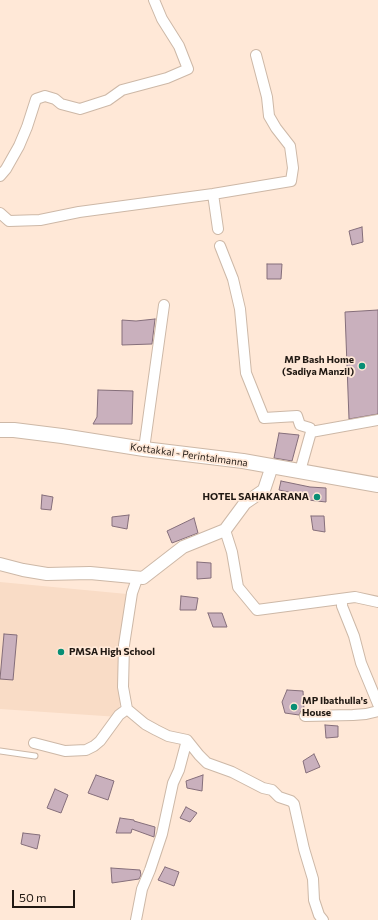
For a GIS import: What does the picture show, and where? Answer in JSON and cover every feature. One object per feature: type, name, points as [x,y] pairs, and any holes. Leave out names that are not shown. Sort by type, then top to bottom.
[{"type":"main road","name":"Kottakkal - Perintalmanna","points":[[0,430],[14,430],[62,436],[144,449],[272,466],[378,485]]},
{"type":"street","points":[[0,176],[6,169],[19,146],[36,98],[45,96],[55,99],[62,104],[80,109],[108,100],[122,90],[167,78],[188,69],[179,46],[162,19],[154,0]]},
{"type":"street","points":[[0,212],[9,221],[40,220],[79,212],[213,194],[291,181],[293,168],[290,146],[269,116],[256,55]]},
{"type":"street","points":[[213,194],[218,229]]},
{"type":"street","points":[[220,246],[233,279],[240,309],[246,373],[264,418],[297,416],[300,425],[310,428],[312,432]]},
{"type":"street","points":[[144,449],[164,305]]},
{"type":"street","points":[[312,432],[378,420]]},
{"type":"street","points":[[300,471],[312,432]]},
{"type":"street","points":[[0,564],[47,574],[90,572],[137,579],[143,578],[183,547],[225,530],[245,503],[264,490],[272,466]]},
{"type":"street","points":[[225,530],[232,552],[238,587],[257,610],[355,598],[378,602]]},
{"type":"street","points":[[137,579],[132,593],[124,645],[123,686],[126,709],[145,724],[156,730],[168,736],[187,740],[199,755],[208,763],[232,772],[263,788],[272,790],[279,796],[291,801],[294,804],[304,849],[313,879],[314,900],[319,915],[323,920]]},
{"type":"street","points":[[342,599],[342,606],[354,636],[361,663],[378,704]]},
{"type":"street","points":[[34,743],[66,751],[86,750],[100,741],[119,715],[126,709]]},
{"type":"street","points":[[305,716],[353,715],[378,711]]},
{"type":"street","points":[[136,920],[142,889],[162,834],[173,783],[179,770],[187,740]]},
{"type":"lane","points":[[0,751],[35,756]]},
{"type":"shaded area","name":"PMSA High School","points":[[0,582],[127,594],[119,717],[0,709]]},
{"type":"building","points":[[362,227],[363,242],[352,245],[349,231]]},
{"type":"building","points":[[267,264],[282,264],[281,279],[267,279]]},
{"type":"building","name":"MP Bash Home (Sadiya Manzil)","points":[[378,310],[378,414],[349,419],[345,312]]},
{"type":"building","points":[[155,319],[152,344],[122,345],[122,320],[136,321]]},
{"type":"building","points":[[98,390],[133,391],[132,424],[93,424],[97,417]]},
{"type":"building","points":[[279,433],[299,435],[292,461],[274,458]]},
{"type":"building","points":[[281,481],[310,487],[326,488],[326,502],[308,500],[309,496],[279,490]]},
{"type":"building","points":[[42,495],[53,497],[51,510],[41,509]]},
{"type":"building","points":[[129,515],[127,529],[112,526],[112,517]]},
{"type":"building","points":[[311,516],[324,516],[325,532],[313,530]]},
{"type":"building","points":[[194,518],[198,533],[172,543],[167,531]]},
{"type":"building","points":[[197,562],[211,563],[211,578],[197,579]]},
{"type":"building","points":[[181,596],[198,598],[196,610],[180,610]]},
{"type":"building","points":[[208,613],[222,613],[227,627],[213,627]]},
{"type":"building","points":[[4,634],[17,635],[13,680],[0,679]]},
{"type":"building","name":"MP Ibathulla's House","points":[[287,690],[303,691],[304,710],[301,711],[299,715],[285,713],[282,702]]},
{"type":"building","points":[[325,725],[338,726],[338,737],[326,738]]},
{"type":"building","points":[[314,754],[320,767],[306,773],[303,761]]},
{"type":"building","points":[[96,775],[114,781],[108,800],[88,793]]},
{"type":"building","points":[[203,775],[202,791],[187,788],[186,781]]},
{"type":"building","points":[[55,789],[68,795],[61,813],[47,808]]},
{"type":"building","points":[[186,807],[197,813],[190,822],[180,818]]},
{"type":"building","points":[[120,818],[134,820],[155,827],[154,837],[132,829],[131,833],[116,833]]},
{"type":"building","points":[[23,833],[40,835],[37,849],[21,844]]},
{"type":"building","points":[[165,867],[179,872],[174,886],[158,880]]},
{"type":"building","points":[[111,868],[140,870],[141,875],[139,879],[112,883]]},
{"type":"place","name":"MP Bash Home (Sadiya Manzil)","points":[[362,366]]},
{"type":"place","name":"HOTEL SAHAKARANA","points":[[317,497]]},
{"type":"place","name":"PMSA High School","points":[[61,652]]},
{"type":"place","name":"MP Ibathulla's House","points":[[294,707]]}]
